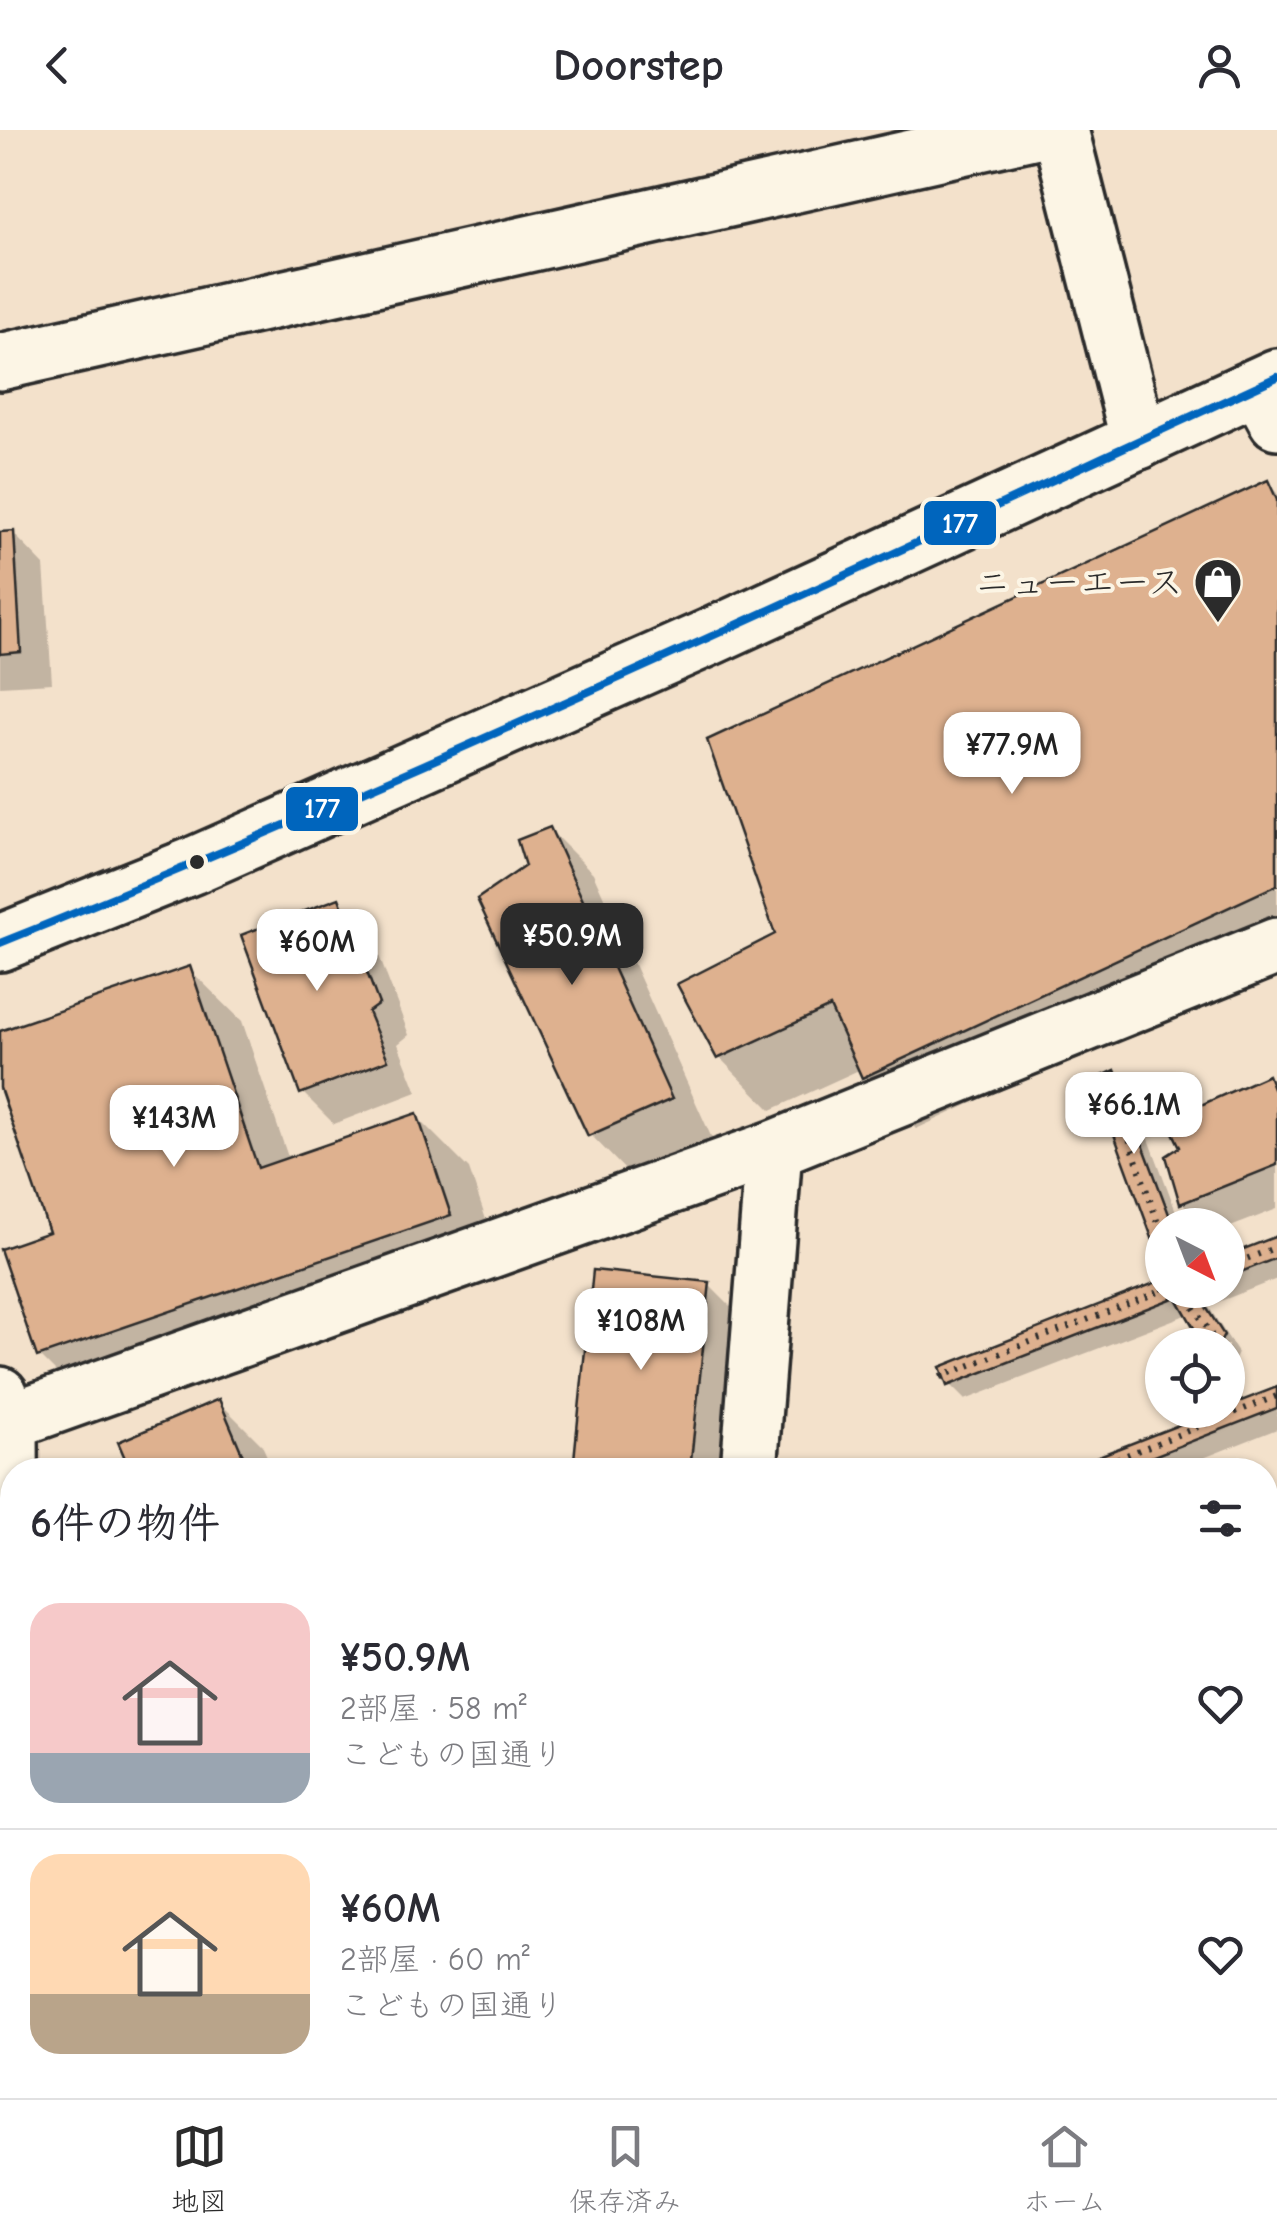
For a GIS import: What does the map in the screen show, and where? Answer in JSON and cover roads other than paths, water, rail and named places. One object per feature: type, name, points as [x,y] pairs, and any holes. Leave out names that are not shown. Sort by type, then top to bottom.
[{"type":"street","points":[[0,362],[1037,130]]},
{"type":"street","points":[[1060,130],[1138,441]]},
{"type":"street","points":[[0,943],[192,866],[728,629],[1138,441],[1271,395]]},
{"type":"street","points":[[6,1458],[5,1408],[774,1149],[1277,946]]},
{"type":"street","points":[[750,1458],[774,1149]]},
{"type":"place","name":"ニューエース","points":[[1218,624]]}]
